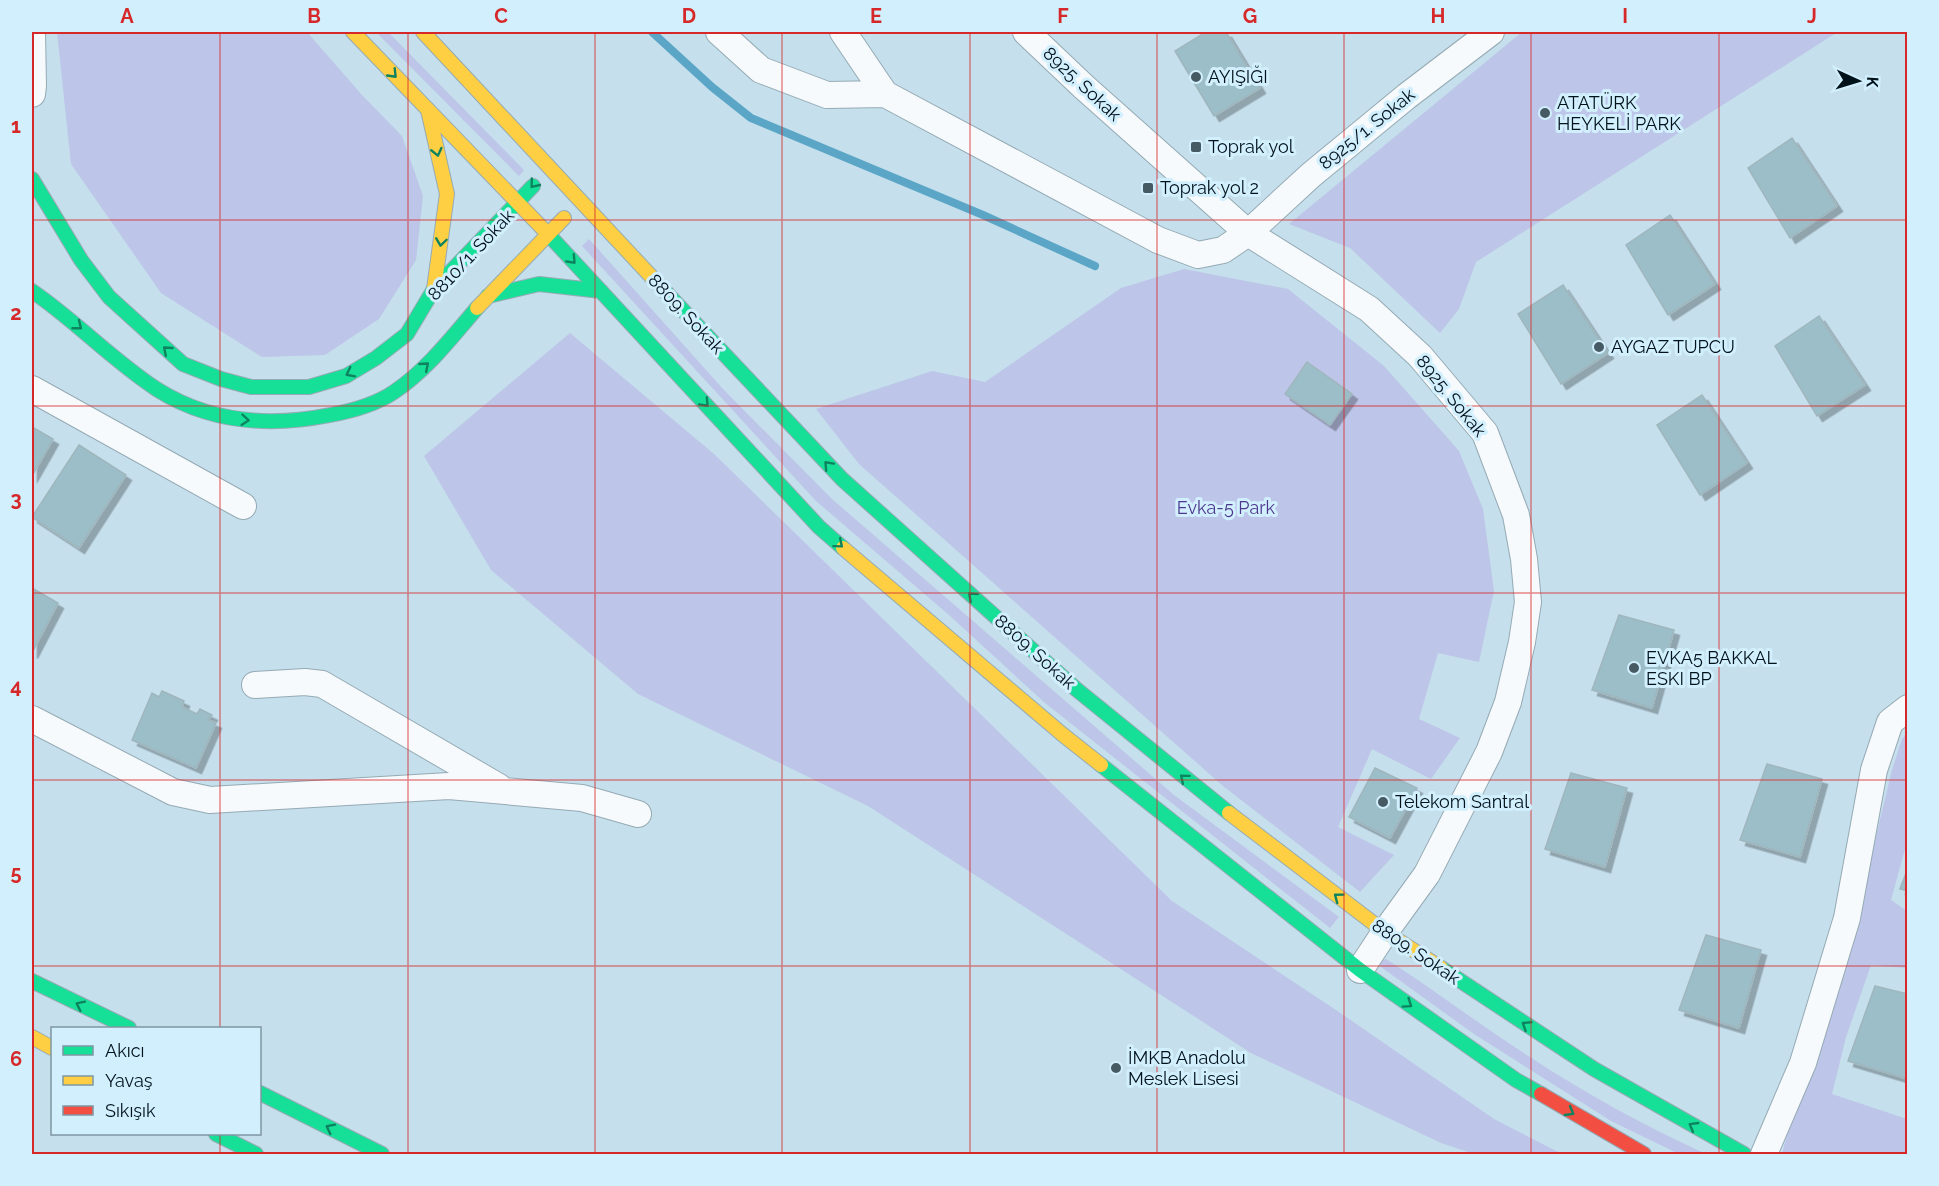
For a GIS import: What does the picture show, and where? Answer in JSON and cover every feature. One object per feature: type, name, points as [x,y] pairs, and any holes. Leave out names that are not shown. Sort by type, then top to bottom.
[{"type":"street","points":[[32,32],[32,94]]},
{"type":"street","points":[[353,32],[519,202],[819,527],[1062,734],[1360,970],[1516,1080],[1644,1155]]},
{"type":"street","name":"8809. Sokak","points":[[423,32],[842,479],[1076,689],[1195,787],[1385,932],[1594,1069],[1744,1155]]},
{"type":"street","points":[[719,32],[761,70],[827,95],[885,94]]},
{"type":"street","points":[[843,32],[885,94]]},
{"type":"street","name":"8925. Sokak","points":[[1026,32],[1084,87],[1248,233],[1369,309],[1420,356],[1485,433],[1516,515],[1524,559],[1528,602],[1522,642],[1508,702],[1489,752],[1427,874],[1360,970]]},
{"type":"street","name":"8925/1. Sokak","points":[[885,94],[1158,240],[1198,255],[1223,250],[1248,233],[1328,161],[1407,96],[1491,32]]},
{"type":"street","points":[[428,110],[447,194],[434,289]]},
{"type":"street","name":"8810/1. Sokak","points":[[32,179],[81,260],[109,297],[183,364],[221,379],[251,387],[309,387],[346,376],[376,358],[407,334],[434,289],[519,202],[549,166]]},
{"type":"street","points":[[32,291],[158,389],[194,408],[238,420],[289,422],[349,412],[391,395],[431,362],[488,296],[550,235],[579,200]]},
{"type":"street","points":[[488,296],[539,284],[601,291]]},
{"type":"street","points":[[32,389],[243,506]]},
{"type":"street","points":[[255,686],[305,682],[322,684],[506,791]]},
{"type":"street","points":[[1764,1155],[1803,1063],[1846,918],[1874,770],[1890,722],[1908,708]]},
{"type":"street","points":[[32,719],[173,792],[210,800],[449,786],[582,798],[638,814]]},
{"type":"street","points":[[32,981],[125,1027]]},
{"type":"street","points":[[32,1037],[51,1047]]},
{"type":"street","points":[[261,1094],[382,1155]]},
{"type":"street","points":[[218,1135],[256,1155]]},
{"type":"green space","points":[[57,32],[307,32],[362,95],[402,136],[423,196],[416,260],[379,319],[325,355],[262,357],[161,293],[71,164]]},
{"type":"green space","points":[[376,32],[388,32],[524,170],[519,176]]},
{"type":"green space","points":[[1522,32],[1836,33],[1476,262],[1459,309],[1440,333],[1350,248],[1289,224]]},
{"type":"green space","points":[[589,239],[723,389],[832,499],[1174,795],[1339,917],[1330,928],[1045,703],[949,615],[816,501],[582,246]]},
{"type":"green space","name":"Evka-5 Park","points":[[1184,269],[1288,289],[1384,366],[1459,451],[1483,509],[1494,591],[1479,662],[1438,653],[1419,719],[1460,738],[1431,779],[1372,749],[1338,827],[1394,855],[1360,892],[1223,786],[859,464],[816,409],[932,371],[985,382],[1121,288]]},
{"type":"green space","points":[[570,333],[714,454],[1172,901],[1494,1119],[1562,1154],[1474,1154],[1441,1143],[1251,1053],[868,806],[638,694],[491,570],[424,456]]},
{"type":"green space","points":[[1907,733],[1907,842],[1891,900],[1907,911],[1907,968],[1871,965],[1846,1037],[1832,1094],[1907,1119],[1907,1154],[1782,1154],[1853,932],[1892,770],[1902,739]]},
{"type":"green space","points":[[1386,959],[1512,1045],[1594,1097],[1706,1154],[1679,1154],[1611,1121],[1474,1034],[1381,967],[1380,961]]},
{"type":"building","points":[[1206,32],[1226,32],[1260,88],[1214,116],[1175,51]]},
{"type":"building","points":[[1792,138],[1837,206],[1790,238],[1748,168]]},
{"type":"building","points":[[1670,215],[1715,284],[1668,315],[1626,245]]},
{"type":"building","points":[[1563,285],[1608,353],[1561,384],[1518,314]]},
{"type":"building","points":[[1819,316],[1865,385],[1817,416],[1775,346]]},
{"type":"building","points":[[1307,362],[1352,394],[1330,425],[1285,394]]},
{"type":"building","points":[[1702,395],[1747,463],[1700,495],[1657,425]]},
{"type":"building","points":[[32,427],[53,439],[32,476]]},
{"type":"building","points":[[79,445],[126,475],[79,548],[32,517]]},
{"type":"building","points":[[32,588],[58,603],[32,653]]},
{"type":"building","points":[[1619,615],[1674,630],[1652,708],[1592,690]]},
{"type":"building","points":[[162,691],[184,701],[182,707],[197,714],[200,709],[212,715],[208,720],[216,723],[196,768],[132,740],[152,693],[159,697]]},
{"type":"building","points":[[1767,764],[1822,779],[1800,857],[1740,840]]},
{"type":"building","name":"Telekom Santral","points":[[1375,768],[1417,788],[1390,838],[1349,817]]},
{"type":"building","points":[[1571,773],[1627,788],[1605,867],[1545,849]]},
{"type":"building","points":[[1908,868],[1908,891],[1900,889]]},
{"type":"building","points":[[1706,935],[1761,950],[1739,1028],[1679,1010]]},
{"type":"building","points":[[1875,986],[1908,994],[1908,1079],[1848,1061]]},
{"type":"waterway","points":[[652,32],[712,87],[751,118],[983,215],[1095,266]]},
{"type":"traffic: fast","points":[[32,179],[81,260],[109,297],[183,364],[221,379],[251,387],[309,387],[346,376],[376,358],[407,334],[434,289],[533,186]]},
{"type":"traffic: fast","points":[[547,233],[819,527],[843,548]]},
{"type":"traffic: fast","points":[[488,296],[539,284],[601,291]]},
{"type":"traffic: fast","points":[[661,287],[842,479],[1076,689],[1229,813]]},
{"type":"traffic: fast","points":[[32,291],[141,379],[158,390],[199,410],[220,416],[263,421],[308,419],[363,407],[387,397],[428,363],[477,308]]},
{"type":"traffic: fast","points":[[1101,765],[1360,970],[1516,1080],[1541,1094]]},
{"type":"traffic: fast","points":[[1441,968],[1594,1069],[1744,1154]]},
{"type":"traffic: fast","points":[[32,981],[127,1027]]},
{"type":"traffic: fast","points":[[261,1094],[382,1154]]},
{"type":"traffic: fast","points":[[218,1135],[256,1154]]},
{"type":"traffic: slow","points":[[353,32],[547,233]]},
{"type":"traffic: slow","points":[[423,32],[661,287]]},
{"type":"traffic: slow","points":[[428,110],[447,194],[434,289]]},
{"type":"traffic: slow","points":[[477,308],[564,218]]},
{"type":"traffic: slow","points":[[843,548],[1101,765]]},
{"type":"traffic: slow","points":[[1229,813],[1385,932],[1441,968]]},
{"type":"traffic: slow","points":[[32,1037],[51,1047]]},
{"type":"traffic: jam","points":[[1541,1094],[1644,1154]]},
{"type":"place","name":"AYIŞIĞI","points":[[1196,77]]},
{"type":"place","name":"ATATÜRK HEYKELİ PARK","points":[[1545,113]]},
{"type":"place","name":"Toprak yol","points":[[1196,147]]},
{"type":"place","name":"Toprak yol 2","points":[[1148,188]]},
{"type":"place","name":"AYGAZ TUPCU","points":[[1599,347]]},
{"type":"place","name":"EVKA5 BAKKAL ESKI BP","points":[[1634,668]]},
{"type":"place","name":"Telekom Santral","points":[[1383,802]]},
{"type":"place","name":"İMKB Anadolu Meslek Lisesi","points":[[1116,1068]]}]
